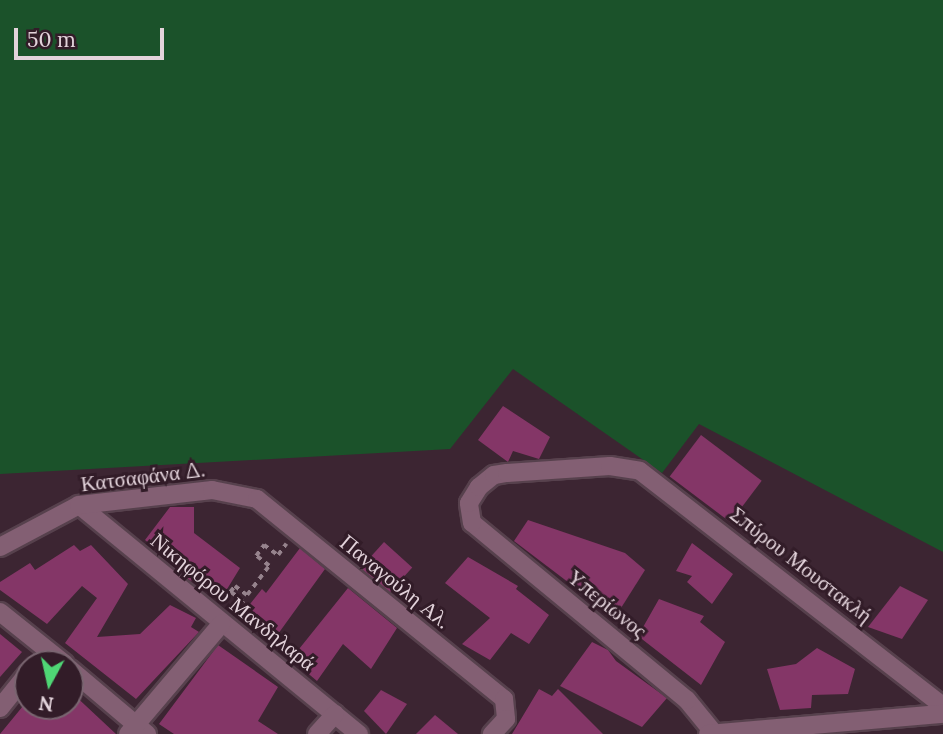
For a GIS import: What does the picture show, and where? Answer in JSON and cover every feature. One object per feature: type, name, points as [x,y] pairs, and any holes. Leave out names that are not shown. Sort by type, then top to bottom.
[{"type":"street","name":"Σπύρου Μουστακλή","points":[[468,515],[480,487],[494,475],[627,467],[654,478],[943,706]]},
{"type":"street","name":"Κατσαφάνα Δ.","points":[[0,547],[79,505],[212,490],[257,499]]},
{"type":"street","name":"Παναγούλη Αλ.","points":[[257,499],[504,699],[506,719],[492,734]]},
{"type":"street","name":"Νικηφόρου Μανδηλαρά","points":[[79,505],[359,734]]},
{"type":"street","name":"Υπερίωνος","points":[[468,515],[485,534],[687,699],[711,733]]},
{"type":"street","points":[[0,612],[47,649]]},
{"type":"street","points":[[84,682],[137,731],[218,620]]},
{"type":"street","points":[[0,708],[14,690]]},
{"type":"street","points":[[317,734],[335,714]]},
{"type":"street","points":[[711,733],[870,728],[943,714]]},
{"type":"path","points":[[218,620],[224,602],[236,611],[243,601],[230,592],[235,586],[247,595],[269,566],[256,556],[264,545],[278,555],[296,531]]},
{"type":"green space","points":[[0,0],[943,0],[943,552],[699,424],[662,473],[513,369],[450,449],[0,474]]},
{"type":"building","points":[[503,406],[550,437],[539,459],[513,451],[508,462],[478,440]]},
{"type":"building","points":[[701,435],[762,481],[730,522],[670,477]]},
{"type":"building","points":[[170,507],[194,507],[194,533],[240,568],[221,599],[188,579],[188,574],[145,540]]},
{"type":"building","points":[[528,520],[625,553],[645,570],[621,608],[581,592],[514,541]]},
{"type":"building","points":[[384,542],[412,567],[389,593],[361,568]]},
{"type":"building","points":[[692,543],[733,574],[712,604],[687,582],[692,576],[676,571]]},
{"type":"building","points":[[74,545],[80,551],[91,545],[128,584],[97,637],[140,634],[170,605],[196,618],[191,627],[199,632],[136,699],[84,658],[84,650],[74,650],[65,643],[97,598],[82,586],[47,624],[0,590],[0,582],[30,563],[35,570]]},
{"type":"building","points":[[300,548],[325,569],[278,634],[243,613],[262,589],[266,593]]},
{"type":"building","points":[[468,557],[518,586],[516,589],[549,615],[529,644],[511,633],[490,660],[462,644],[490,618],[445,583]]},
{"type":"building","points":[[900,586],[928,600],[902,639],[868,627]]},
{"type":"building","points":[[348,588],[397,628],[371,669],[343,644],[317,681],[291,659]]},
{"type":"building","points":[[659,599],[704,616],[700,622],[725,642],[701,685],[638,636]]},
{"type":"building","points":[[0,634],[20,650],[14,650],[14,661],[0,677]]},
{"type":"building","points":[[592,642],[608,650],[616,661],[667,698],[642,727],[560,686]]},
{"type":"building","points":[[218,645],[278,687],[258,721],[278,734],[174,734],[159,724]]},
{"type":"building","points":[[817,648],[855,669],[848,694],[812,695],[811,708],[780,710],[767,669],[796,664]]},
{"type":"building","points":[[539,689],[552,696],[558,689],[603,734],[512,734]]},
{"type":"building","points":[[381,690],[407,704],[386,734],[364,711]]},
{"type":"building","points":[[84,704],[116,734],[0,734],[14,717],[14,720],[84,720]]},
{"type":"building","points":[[435,715],[458,734],[416,734]]}]
